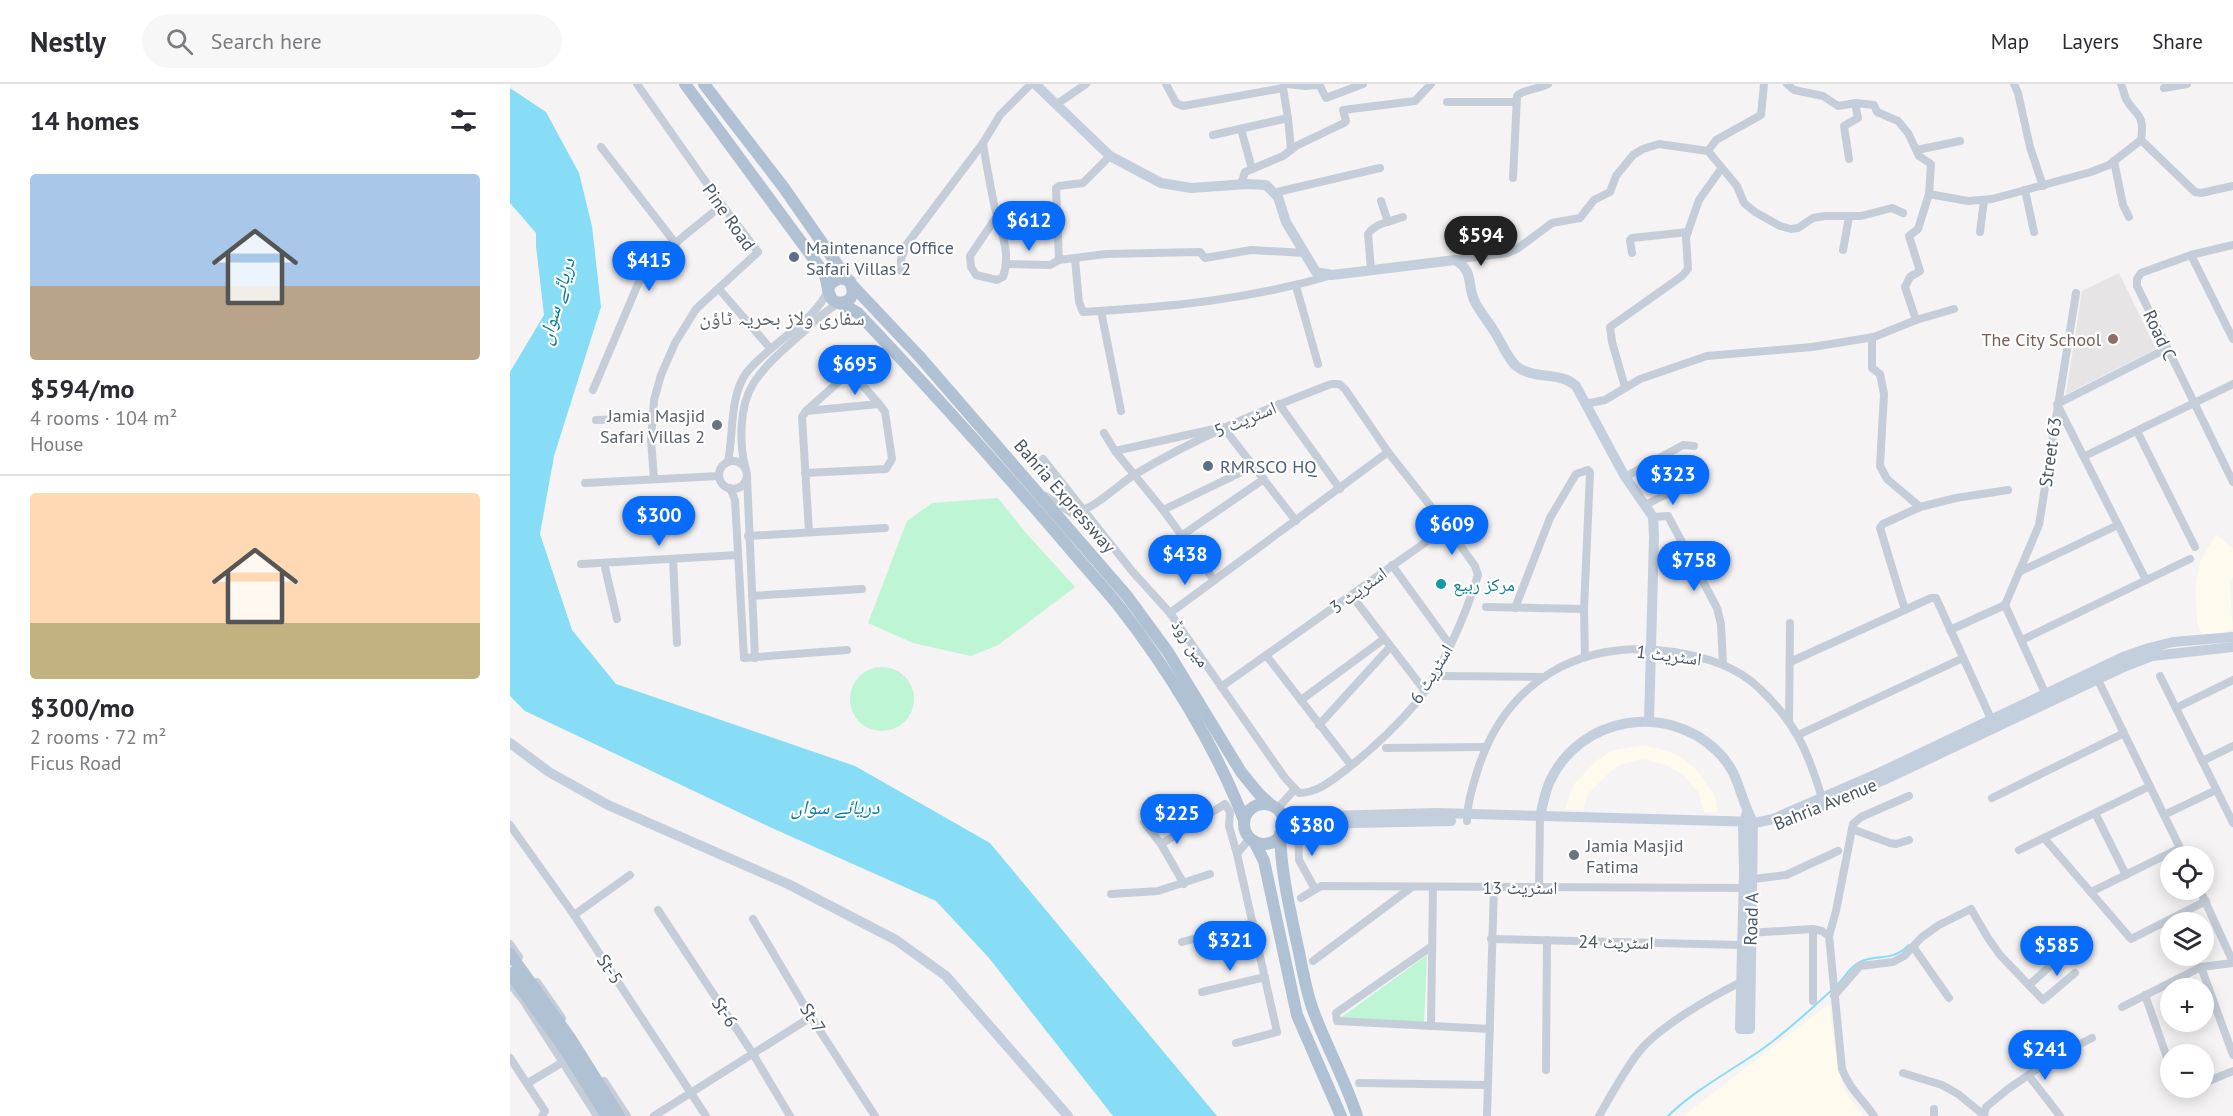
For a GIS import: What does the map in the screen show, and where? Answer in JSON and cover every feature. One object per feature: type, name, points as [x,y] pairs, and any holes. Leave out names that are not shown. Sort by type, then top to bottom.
[{"type":"main road","points":[[685,84],[824,273],[828,290],[833,300],[840,303],[849,300],[854,291],[850,283],[840,278],[833,280],[828,290]]},
{"type":"main road","name":"Bahria Expressway","points":[[704,84],[784,188],[850,283],[919,356],[1144,618],[1193,692],[1241,772],[1276,810]]},
{"type":"main road","name":"Bahria Expressway","points":[[840,303],[858,313],[966,430],[1117,604],[1139,633],[1194,718],[1227,780],[1244,820]]},
{"type":"main road","points":[[1341,1116],[1296,1015],[1264,861],[1245,830],[1244,820],[1251,808],[1264,804],[1276,810],[1281,832],[1281,856],[1286,889],[1312,1010],[1357,1116]]},
{"type":"main road","points":[[1252,839],[1269,843],[1281,832]]},
{"type":"main road","points":[[510,954],[570,1038],[619,1116]]},
{"type":"main road","points":[[510,973],[562,1045],[607,1116]]},
{"type":"street","name":"Pine Road","points":[[637,84],[758,252],[696,309],[675,343],[660,375],[651,418],[654,478]]},
{"type":"street","points":[[901,271],[901,259],[907,244],[983,143],[1000,115],[1033,84],[1110,156],[1161,183],[1191,188],[1241,184],[1266,185],[1278,197],[1286,222],[1316,272],[1332,275]]},
{"type":"street","points":[[1057,104],[1086,84]]},
{"type":"street","points":[[1166,84],[1176,102],[1182,106],[1285,86],[1319,84],[1326,98],[1363,84]]},
{"type":"street","points":[[1241,184],[1243,174],[1252,168],[1283,156],[1346,121],[1344,109],[1415,101],[1431,84]]},
{"type":"street","points":[[1513,178],[1517,96],[1520,92],[1548,84]]},
{"type":"street","points":[[1708,151],[1716,140],[1761,115],[1764,84]]},
{"type":"street","points":[[1787,84],[1794,90],[1823,96],[1838,106],[1856,103],[1874,105],[1877,112],[1898,121],[1908,133],[1919,156],[1931,164],[1929,194],[1918,229],[1909,236],[1920,271],[1910,277],[1905,287],[1916,320]]},
{"type":"street","points":[[2014,84],[2030,147],[2043,186]]},
{"type":"street","points":[[1929,194],[1968,201],[1984,200],[2091,172],[2114,161],[2141,140],[2142,130],[2139,114],[2126,99],[2121,84]]},
{"type":"street","points":[[2164,88],[2187,84]]},
{"type":"street","points":[[1285,86],[1291,150]]},
{"type":"street","points":[[1447,102],[1516,102]]},
{"type":"street","points":[[1848,159],[1844,126],[1858,118],[1856,103]]},
{"type":"street","points":[[1213,135],[1288,118]]},
{"type":"street","points":[[1241,129],[1252,168]]},
{"type":"street","points":[[2141,140],[2195,192],[2201,193],[2233,186]]},
{"type":"street","points":[[1917,150],[1960,141]]},
{"type":"street","points":[[983,143],[996,216],[1003,234],[1007,264],[1003,277],[997,280],[976,275],[971,267],[970,256],[996,216]]},
{"type":"street","points":[[1075,259],[1080,308],[1083,312],[1228,300],[1296,286],[1332,275],[1508,253],[1552,223],[1580,218],[1594,200],[1610,192],[1616,176],[1633,155],[1659,144],[1708,151],[1721,170],[1737,186],[1744,202],[1755,213],[1780,226],[1798,228],[1813,219],[1825,216],[1849,218],[1892,208],[1903,213]]},
{"type":"street","points":[[601,147],[675,244]]},
{"type":"street","points":[[1059,260],[1056,188],[1083,183],[1110,156]]},
{"type":"street","points":[[2114,161],[2123,205],[2129,217]]},
{"type":"street","points":[[1273,193],[1380,168]]},
{"type":"street","points":[[1625,387],[1610,327],[1682,276],[1688,269],[1686,237],[1699,200],[1721,170]]},
{"type":"street","points":[[2025,190],[2034,232]]},
{"type":"street","points":[[1980,232],[1984,200]]},
{"type":"street","points":[[1381,201],[1388,222]]},
{"type":"street","points":[[593,390],[638,284],[675,244],[722,205]]},
{"type":"street","points":[[1371,270],[1368,234],[1375,227],[1403,217]]},
{"type":"street","points":[[1843,250],[1849,218]]},
{"type":"street","points":[[1632,253],[1630,240],[1632,238],[1688,232]]},
{"type":"street","name":"Road C","points":[[2233,245],[2190,255],[2141,273],[2137,279],[2137,286],[2166,349],[2233,482]]},
{"type":"street","points":[[1007,264],[1050,265],[1059,260],[1107,254],[1200,252],[1205,258],[1251,250],[1304,253]]},
{"type":"street","points":[[2190,255],[2233,339]]},
{"type":"street","points":[[1455,260],[1468,272],[1473,299],[1513,362],[1526,371],[1568,379],[1576,386],[1625,477],[1653,517],[1649,721]]},
{"type":"street","points":[[1296,286],[1318,364]]},
{"type":"street","points":[[719,289],[770,348]]},
{"type":"street","points":[[728,462],[732,442],[732,417],[746,373],[770,348],[817,309],[828,290]]},
{"type":"street","name":"Street 63","points":[[2005,605],[2039,525],[2076,293]]},
{"type":"street","points":[[755,658],[746,473],[743,461],[743,419],[748,396],[753,384],[780,353],[827,311],[840,303]]},
{"type":"street","points":[[1585,404],[1605,400],[1625,387],[1656,373],[1707,356],[1812,347],[1872,337],[1916,320],[1954,309]]},
{"type":"street","points":[[1101,311],[1122,411]]},
{"type":"street","points":[[1872,337],[1872,368],[1880,374],[1884,393],[1880,466],[1887,479],[1920,507]]},
{"type":"street","points":[[809,532],[802,417],[875,349]]},
{"type":"street","points":[[2146,580],[2057,404],[2166,349]]},
{"type":"street","points":[[805,473],[886,468],[892,459],[885,412],[850,371]]},
{"type":"street","name":"اسٹریٹ 5","points":[[1084,511],[1134,475],[1223,427],[1331,384],[1339,384],[1345,389],[1388,452]]},
{"type":"street","points":[[2085,456],[2233,384]]},
{"type":"street","points":[[806,411],[879,404]]},
{"type":"street","points":[[1279,404],[1340,489]]},
{"type":"street","points":[[596,420],[651,418]]},
{"type":"street","points":[[1115,451],[1223,427],[1296,521]]},
{"type":"street","points":[[2138,431],[2195,548]]},
{"type":"street","points":[[1104,434],[1214,580]]},
{"type":"street","points":[[1625,477],[1683,445],[1694,446]]},
{"type":"street","points":[[1170,613],[1388,452],[1447,527]]},
{"type":"street","name":"مین روڈ","points":[[1043,459],[1132,571],[1170,613],[1295,789]]},
{"type":"street","points":[[735,461],[742,464],[746,473],[744,484],[737,488],[724,485],[719,476],[722,466],[728,462],[735,461]]},
{"type":"street","points":[[1162,510],[1254,466]]},
{"type":"street","points":[[1515,608],[1550,518],[1576,474],[1583,470],[1590,472],[1584,609],[1585,657]]},
{"type":"street","points":[[585,483],[719,476]]},
{"type":"street","points":[[1181,536],[1264,479]]},
{"type":"street","points":[[1645,505],[1689,483]]},
{"type":"street","points":[[730,488],[735,500],[744,658],[847,651]]},
{"type":"street","points":[[1036,490],[1072,513],[1084,511]]},
{"type":"street","points":[[1905,610],[1880,528],[1888,521],[1920,507],[1956,498],[2008,490]]},
{"type":"street","points":[[1653,517],[1668,516],[1717,608],[1721,624],[1723,664]]},
{"type":"street","points":[[2019,572],[2118,525]]},
{"type":"street","name":"اسٹریٹ 3","points":[[1221,687],[1447,527]]},
{"type":"street","name":"اسٹریٹ 6","points":[[1295,789],[1299,793],[1309,793],[1328,783],[1391,731],[1425,691],[1450,645],[1478,575],[1475,567],[1447,527]]},
{"type":"street","points":[[748,536],[885,528]]},
{"type":"street","points":[[581,564],[738,555]]},
{"type":"street","points":[[674,559],[677,643]]},
{"type":"street","points":[[2022,640],[2190,559]]},
{"type":"street","points":[[604,563],[617,619]]},
{"type":"street","points":[[1392,565],[1450,645]]},
{"type":"street","points":[[752,596],[862,590]]},
{"type":"street","points":[[1352,596],[1425,691]]},
{"type":"street","points":[[1790,662],[1931,598],[1936,598],[1992,721]]},
{"type":"street","points":[[1950,630],[2005,605],[2046,695]]},
{"type":"street","points":[[1486,607],[1584,609]]},
{"type":"street","points":[[1789,722],[1790,623]]},
{"type":"street","name":"Bahria Avenue","points":[[1276,810],[1318,816],[1748,823],[1775,826],[1884,780],[2096,676],[2123,657],[2173,642],[2233,637]]},
{"type":"street","points":[[1300,700],[1384,639]]},
{"type":"street","points":[[1319,725],[1390,647]]},
{"type":"street","name":"Bahria Avenue","points":[[1748,823],[1773,819],[2046,695],[2096,676],[2152,656],[2233,647]]},
{"type":"street","name":"اسٹریٹ 1","points":[[1467,818],[1467,806],[1485,747],[1513,703],[1544,677],[1585,657],[1622,650],[1651,649],[1694,655],[1723,664],[1759,687],[1798,735],[1812,766],[1822,798]]},
{"type":"street","points":[[1266,655],[1351,765]]},
{"type":"street","points":[[1798,735],[1963,658]]},
{"type":"street","points":[[1443,676],[1544,677]]},
{"type":"street","points":[[2096,676],[2179,846]]},
{"type":"street","points":[[2160,676],[2232,818]]},
{"type":"street","points":[[2176,708],[2233,680]]},
{"type":"street","name":"Road A","points":[[1540,819],[1550,780],[1560,763],[1591,735],[1609,727],[1629,722],[1668,723],[1686,729],[1717,751],[1729,765],[1738,781],[1748,823],[1753,879],[1746,933],[1742,945],[1741,982],[1745,1029],[1746,933],[1743,888],[1748,823]]},
{"type":"street","points":[[1992,798],[2124,733]]},
{"type":"street","points":[[510,743],[549,772],[608,805],[788,884],[896,940],[946,976],[1068,1116]]},
{"type":"street","points":[[2202,761],[2233,746]]},
{"type":"street","points":[[1386,748],[1485,747]]},
{"type":"street","points":[[2019,850],[2150,786]]},
{"type":"street","points":[[1276,810],[1295,789]]},
{"type":"street","points":[[2164,815],[2216,790]]},
{"type":"street","points":[[1874,1116],[1848,1086],[1842,1069],[1829,936],[1853,824],[1861,817],[1909,796]]},
{"type":"street","points":[[1161,844],[1225,804],[1230,812],[1229,826],[1277,1032],[1236,1043]]},
{"type":"street","points":[[2095,813],[2126,875]]},
{"type":"street","name":"Bahria Avenue","points":[[1281,832],[1298,827],[1467,818]]},
{"type":"street","points":[[1539,887],[1540,819]]},
{"type":"street","points":[[1144,822],[1161,844],[1184,884]]},
{"type":"street","name":"St-5","points":[[510,825],[574,915],[706,1116]]},
{"type":"street","points":[[1298,827],[1299,860],[1316,889]]},
{"type":"street","points":[[1852,829],[1890,843],[1896,844],[1909,840]]},
{"type":"street","points":[[2044,838],[2131,939],[2206,901],[2233,963],[2201,967],[2122,1007]]},
{"type":"street","points":[[1237,854],[1252,839]]},
{"type":"street","points":[[1753,879],[1786,875],[1838,851]]},
{"type":"street","points":[[2091,892],[2160,861]]},
{"type":"street","points":[[1111,894],[1158,891],[1210,874]]},
{"type":"street","points":[[574,915],[630,875]]},
{"type":"street","name":"اسٹریٹ 13","points":[[1301,898],[1321,886],[1743,888]]},
{"type":"street","points":[[1313,961],[1412,886]]},
{"type":"street","points":[[1431,1026],[1433,887]]},
{"type":"street","points":[[1487,1116],[1494,887]]},
{"type":"street","points":[[1834,994],[1860,966],[1893,962],[1914,948],[1922,938],[1940,925],[1971,909],[2000,955],[2043,1000],[2075,973]]},
{"type":"street","name":"St-6","points":[[658,910],[753,1054],[790,1116]]},
{"type":"street","name":"St-7","points":[[753,919],[811,1017],[875,1116]]},
{"type":"street","points":[[1182,942],[1253,923]]},
{"type":"street","points":[[1746,933],[1813,929],[1829,936]]},
{"type":"street","points":[[1813,929],[1813,1001]]},
{"type":"street","name":"اسٹریٹ 24","points":[[1491,939],[1742,945]]},
{"type":"street","points":[[1546,1070],[1547,940]]},
{"type":"street","points":[[510,944],[553,1004],[627,1116]]},
{"type":"street","points":[[1432,946],[1336,1013],[1335,1018],[1340,1022],[1490,1029]]},
{"type":"street","points":[[1914,948],[1949,998]]},
{"type":"street","points":[[2029,985],[2057,960],[2071,951]]},
{"type":"street","points":[[2201,967],[2233,1055]]},
{"type":"street","points":[[1202,992],[1265,977]]},
{"type":"street","points":[[1599,1116],[1640,1051],[1660,1032],[1719,993],[1741,982]]},
{"type":"street","points":[[510,984],[597,1116]]},
{"type":"street","points":[[2145,995],[2162,1044]]},
{"type":"street","points":[[654,1116],[811,1017]]},
{"type":"street","points":[[1903,1073],[1942,1085],[1958,1094],[1984,1116],[1986,1107],[2008,1089],[2056,1056],[2092,1038]]},
{"type":"street","points":[[510,1058],[545,1111],[542,1116]]},
{"type":"street","points":[[528,1083],[563,1062]]},
{"type":"street","points":[[2214,1079],[2233,1071]]},
{"type":"street","points":[[2029,1076],[2060,1116]]},
{"type":"street","points":[[1359,1083],[1487,1085]]},
{"type":"shaded area","name":"The City School","points":[[2119,273],[2156,349],[2066,394],[2082,291]]},
{"type":"shaded area","points":[[2216,534],[2233,548],[2233,576],[2230,587],[2233,629],[2203,637],[2197,622],[2195,589],[2200,562]]},
{"type":"shaded area","points":[[1643,745],[1679,756],[1697,770],[1713,793],[1717,803],[1717,812],[1704,812],[1698,792],[1683,775],[1666,765],[1643,759],[1622,764],[1611,771],[1588,794],[1583,810],[1565,809],[1574,784],[1596,761],[1609,752]]},
{"type":"shaded area","points":[[1829,1004],[1835,1049],[1844,1090],[1863,1116],[1683,1116]]},
{"type":"green space","points":[[998,498],[1075,587],[998,645],[971,656],[913,643],[868,623],[907,521],[932,503]]},
{"type":"green space","points":[[876,667],[888,667],[905,676],[912,687],[914,699],[912,711],[905,722],[888,731],[876,731],[864,726],[855,717],[850,705],[850,693],[855,681],[864,672]]},
{"type":"green space","points":[[1427,955],[1424,1022],[1339,1019]]},
{"type":"water","name":"دریائے سواں","points":[[510,88],[546,112],[579,173],[592,226],[601,307],[554,456],[540,534],[572,630],[616,684],[855,766],[990,843],[1217,1116],[1113,1116],[989,958],[936,901],[772,828],[525,711],[510,696],[510,372],[544,315],[536,233],[510,203]]},
{"type":"waterway","points":[[1836,986],[1856,964],[1867,959],[1896,954],[1909,945]]},
{"type":"waterway","points":[[1668,1116],[1700,1090],[1778,1038],[1832,990]]},
{"type":"place","name":"Maintenance Office Safari Villas 2","points":[[794,257]]},
{"type":"place","name":"The City School","points":[[2113,339]]},
{"type":"place","name":"Jamia Masjid Safari Villas 2","points":[[717,425]]},
{"type":"place","name":"RMRSCO HQ","points":[[1208,466]]},
{"type":"place","name":"مرکز ربیع","points":[[1441,584]]},
{"type":"place","name":"Jamia Masjid Fatima","points":[[1574,855]]},
{"type":"district","name":"سفاری ولاز بحریہ ٹاؤن","points":[[782,318]]}]
